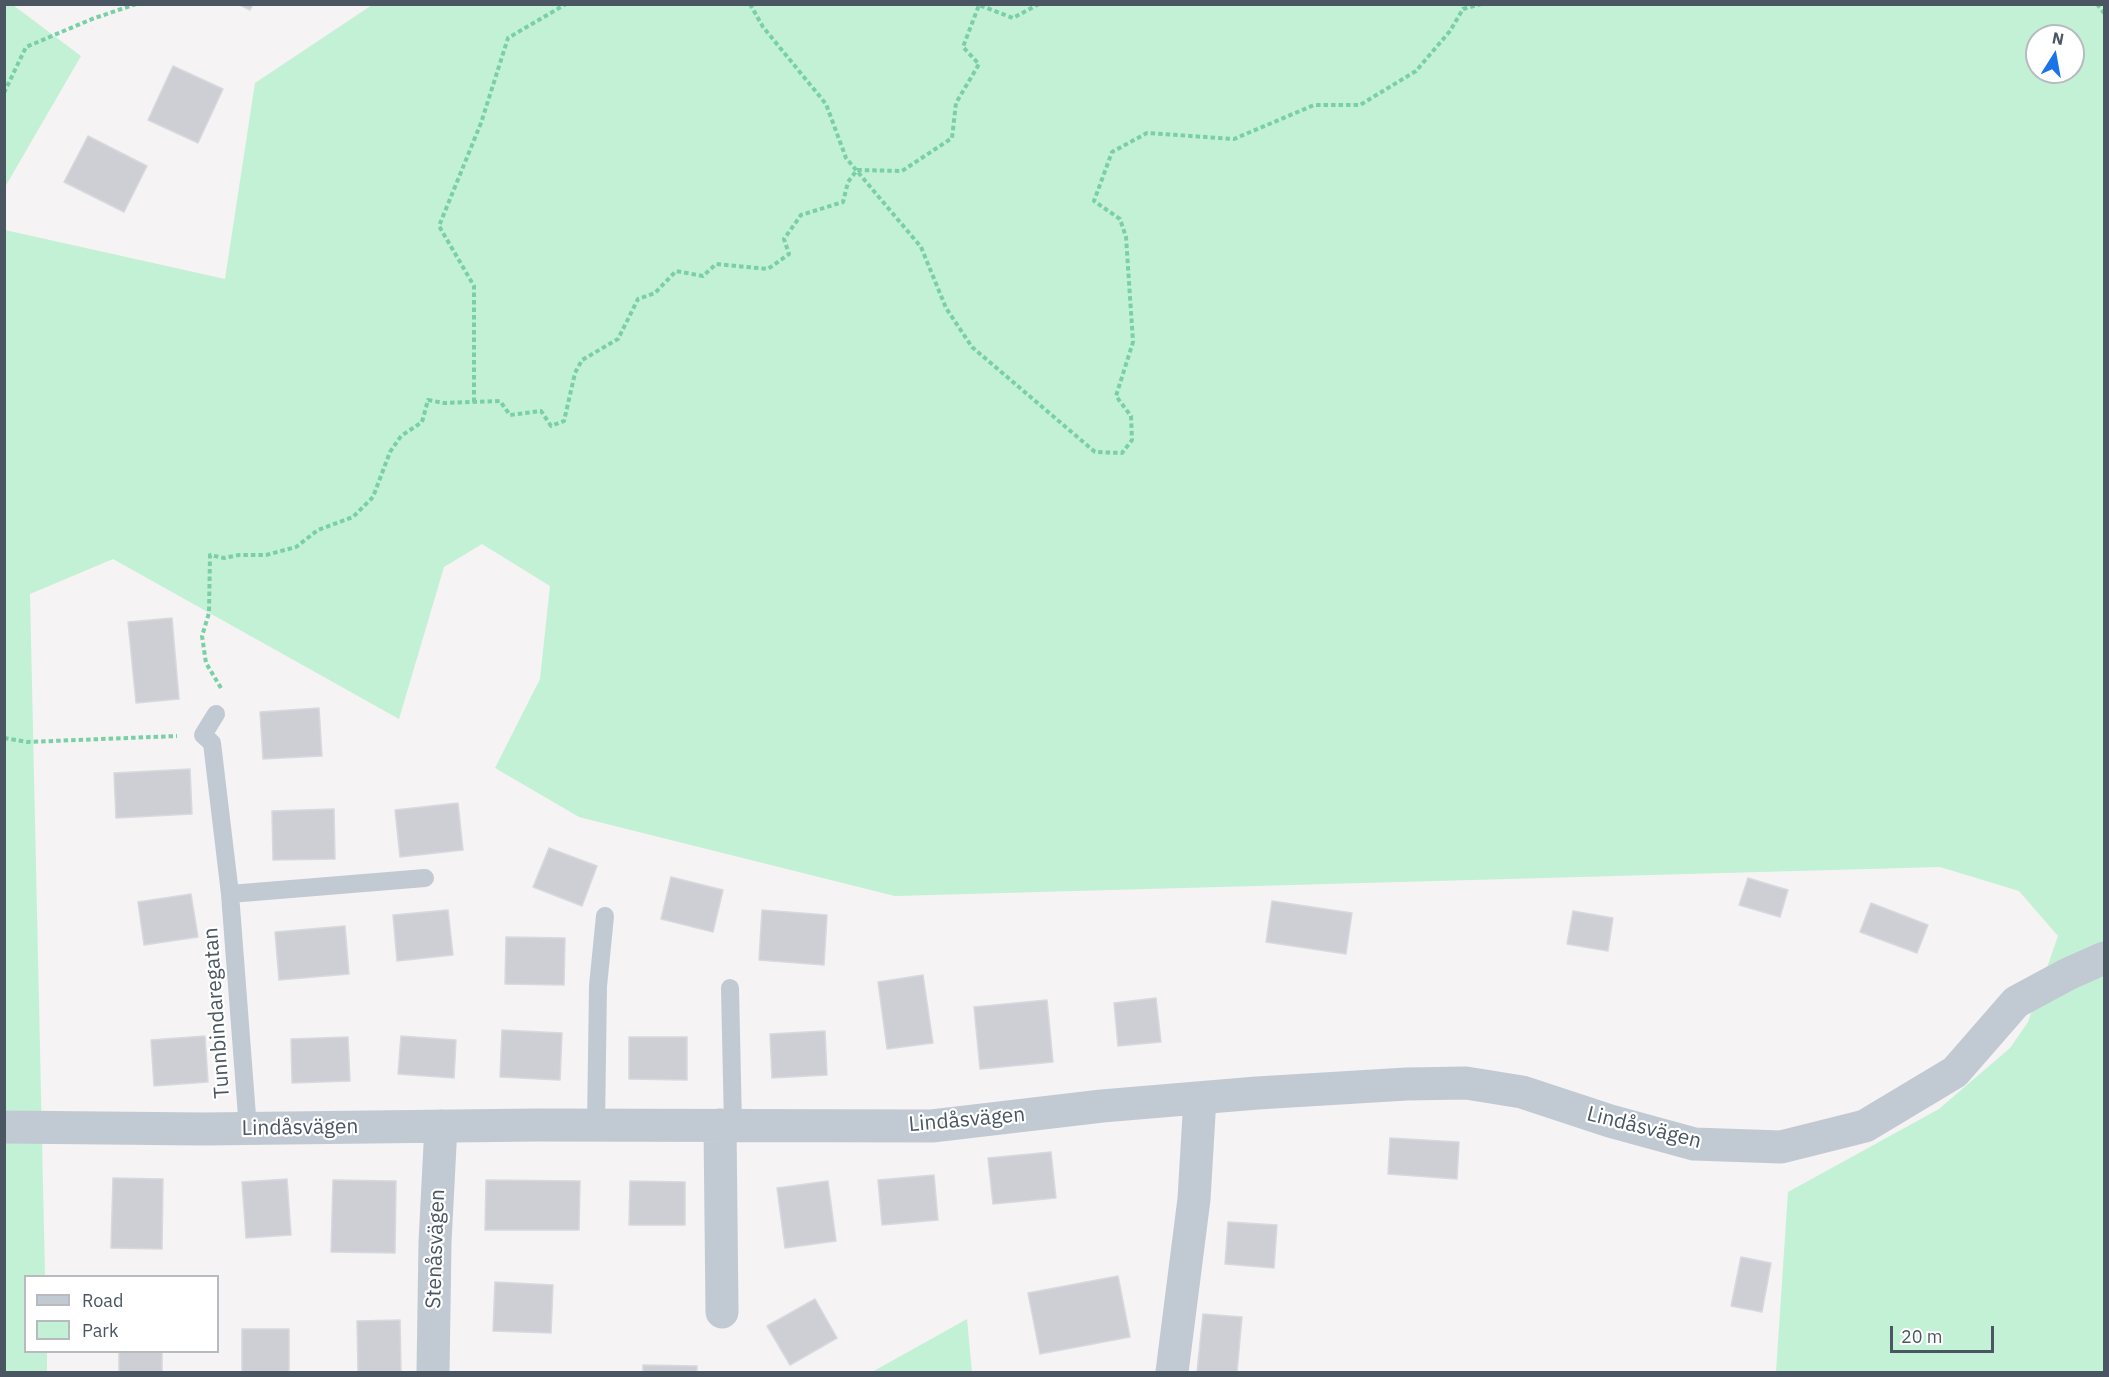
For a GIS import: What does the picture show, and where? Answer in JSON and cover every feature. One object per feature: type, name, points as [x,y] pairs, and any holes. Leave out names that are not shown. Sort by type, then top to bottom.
[{"type":"street","name":"Lindåsvägen","points":[[4,1127],[248,1129],[596,1125],[932,1126],[1102,1106],[1200,1098],[1407,1084],[1466,1083],[1522,1092],[1610,1121],[1694,1144],[1781,1147],[1865,1126],[1955,1072],[2016,1002],[2104,958]]},
{"type":"street","points":[[1172,1372],[1194,1199],[1200,1098]]},
{"type":"street","points":[[722,1312],[726,1125]]},
{"type":"street","name":"Stenåsvägen","points":[[433,1372],[435,1242],[441,1126]]},
{"type":"lane","points":[[202,735],[216,714]]},
{"type":"lane","name":"Tunnbindaregatan","points":[[202,735],[212,743],[230,894],[248,1129]]},
{"type":"lane","points":[[230,894],[425,878]]},
{"type":"lane","points":[[596,1125],[597,986],[605,916]]},
{"type":"lane","points":[[726,1125],[730,988]]},
{"type":"path","points":[[4,93],[26,47],[92,19],[136,4]]},
{"type":"path","points":[[474,402],[474,285],[439,226],[481,123],[508,38],[566,4]]},
{"type":"path","points":[[750,4],[763,27],[826,104],[846,158],[921,248],[946,308],[972,347],[1095,452],[1122,453],[1132,440],[1131,416],[1116,396],[1132,342],[1126,237],[1120,219],[1094,201],[1112,152],[1147,133],[1234,139],[1314,105],[1360,105],[1416,71],[1450,31],[1463,9],[1482,4]]},
{"type":"path","points":[[857,170],[902,171],[952,138],[956,103],[980,64],[963,47],[979,5],[1013,18],[1039,4]]},
{"type":"path","points":[[2097,4],[2104,13]]},
{"type":"path","points":[[216,714],[223,691],[206,663],[202,636],[209,613],[210,555],[224,558],[276,553],[296,547],[318,530],[353,517],[373,497],[390,452],[401,436],[422,422],[428,400],[444,403],[500,401],[510,415],[542,411],[551,426],[564,422],[575,373],[582,360],[618,339],[638,299],[655,293],[676,271],[703,276],[716,264],[768,269],[789,254],[784,239],[801,215],[843,202],[848,182],[857,170]]},
{"type":"path","points":[[4,738],[27,742],[202,735]]},
{"type":"green space","points":[[4,5],[13,5],[81,56],[5,187]]},
{"type":"green space","points":[[372,5],[2104,5],[2104,1372],[1776,1372],[1788,1192],[1939,1109],[2010,1048],[2028,1022],[2058,936],[2019,891],[1940,867],[895,896],[579,817],[495,768],[540,679],[550,586],[482,544],[444,567],[399,719],[113,559],[30,594],[45,1275],[24,1275],[24,1353],[47,1353],[47,1372],[5,1372],[5,230],[225,279],[255,83]]},
{"type":"green space","points":[[967,1319],[972,1372],[872,1372]]},
{"type":"building","points":[[238,4],[253,4],[250,10]]},
{"type":"building","points":[[173,66],[223,89],[198,143],[148,120]]},
{"type":"building","points":[[88,136],[147,166],[124,212],[64,182]]},
{"type":"building","points":[[172,618],[179,699],[136,703],[128,622]]},
{"type":"building","points":[[319,708],[322,756],[263,759],[260,712]]},
{"type":"building","points":[[190,769],[192,814],[116,818],[114,773]]},
{"type":"building","points":[[458,803],[463,850],[400,857],[395,810]]},
{"type":"building","points":[[334,809],[335,859],[273,860],[272,811]]},
{"type":"building","points":[[549,848],[597,866],[582,906],[533,887]]},
{"type":"building","points":[[671,877],[723,890],[713,932],[661,919]]},
{"type":"building","points":[[1748,878],[1788,890],[1780,917],[1739,905]]},
{"type":"building","points":[[191,894],[198,937],[144,945],[138,902]]},
{"type":"building","points":[[1272,901],[1352,913],[1346,954],[1266,942]]},
{"type":"building","points":[[1871,903],[1928,925],[1917,953],[1860,932]]},
{"type":"building","points":[[448,910],[453,955],[397,961],[393,915]]},
{"type":"building","points":[[762,910],[827,915],[824,965],[759,960]]},
{"type":"building","points":[[1573,911],[1613,918],[1608,951],[1567,944]]},
{"type":"building","points":[[345,926],[349,974],[279,980],[275,932]]},
{"type":"building","points":[[506,937],[565,938],[564,985],[505,984]]},
{"type":"building","points":[[923,975],[933,1043],[887,1049],[878,982]]},
{"type":"building","points":[[1156,998],[1161,1042],[1118,1046],[1114,1003]]},
{"type":"building","points":[[1047,1000],[1053,1062],[980,1069],[974,1007]]},
{"type":"building","points":[[502,1030],[562,1033],[560,1080],[500,1077]]},
{"type":"building","points":[[825,1031],[827,1075],[772,1078],[770,1034]]},
{"type":"building","points":[[205,1036],[208,1082],[154,1086],[151,1040]]},
{"type":"building","points":[[401,1036],[456,1040],[454,1078],[398,1074]]},
{"type":"building","points":[[348,1037],[350,1081],[292,1083],[291,1039]]},
{"type":"building","points":[[629,1037],[687,1037],[687,1080],[629,1079]]},
{"type":"building","points":[[1390,1138],[1459,1142],[1457,1179],[1388,1174]]},
{"type":"building","points":[[1051,1152],[1056,1198],[993,1204],[988,1158]]},
{"type":"building","points":[[934,1175],[938,1220],[882,1225],[878,1180]]},
{"type":"building","points":[[113,1178],[163,1179],[162,1249],[111,1248]]},
{"type":"building","points":[[287,1179],[291,1235],[246,1238],[242,1182]]},
{"type":"building","points":[[333,1180],[396,1181],[395,1253],[331,1252]]},
{"type":"building","points":[[486,1180],[580,1181],[579,1230],[485,1230]]},
{"type":"building","points":[[630,1181],[685,1182],[685,1225],[629,1225]]},
{"type":"building","points":[[828,1181],[836,1241],[785,1248],[777,1188]]},
{"type":"building","points":[[1228,1222],[1277,1225],[1274,1268],[1225,1264]]},
{"type":"building","points":[[1741,1257],[1771,1263],[1762,1312],[1731,1306]]},
{"type":"building","points":[[1118,1276],[1130,1337],[1040,1354],[1028,1293]]},
{"type":"building","points":[[495,1282],[553,1285],[551,1333],[493,1331]]},
{"type":"building","points":[[815,1299],[837,1338],[790,1365],[767,1326]]},
{"type":"building","points":[[1203,1314],[1242,1317],[1237,1372],[1197,1372]]},
{"type":"building","points":[[400,1320],[401,1372],[358,1372],[357,1321]]},
{"type":"building","points":[[242,1329],[289,1329],[289,1372],[242,1372]]},
{"type":"building","points":[[119,1353],[162,1353],[162,1372],[119,1372]]},
{"type":"building","points":[[643,1365],[697,1366],[697,1372],[643,1372]]}]
